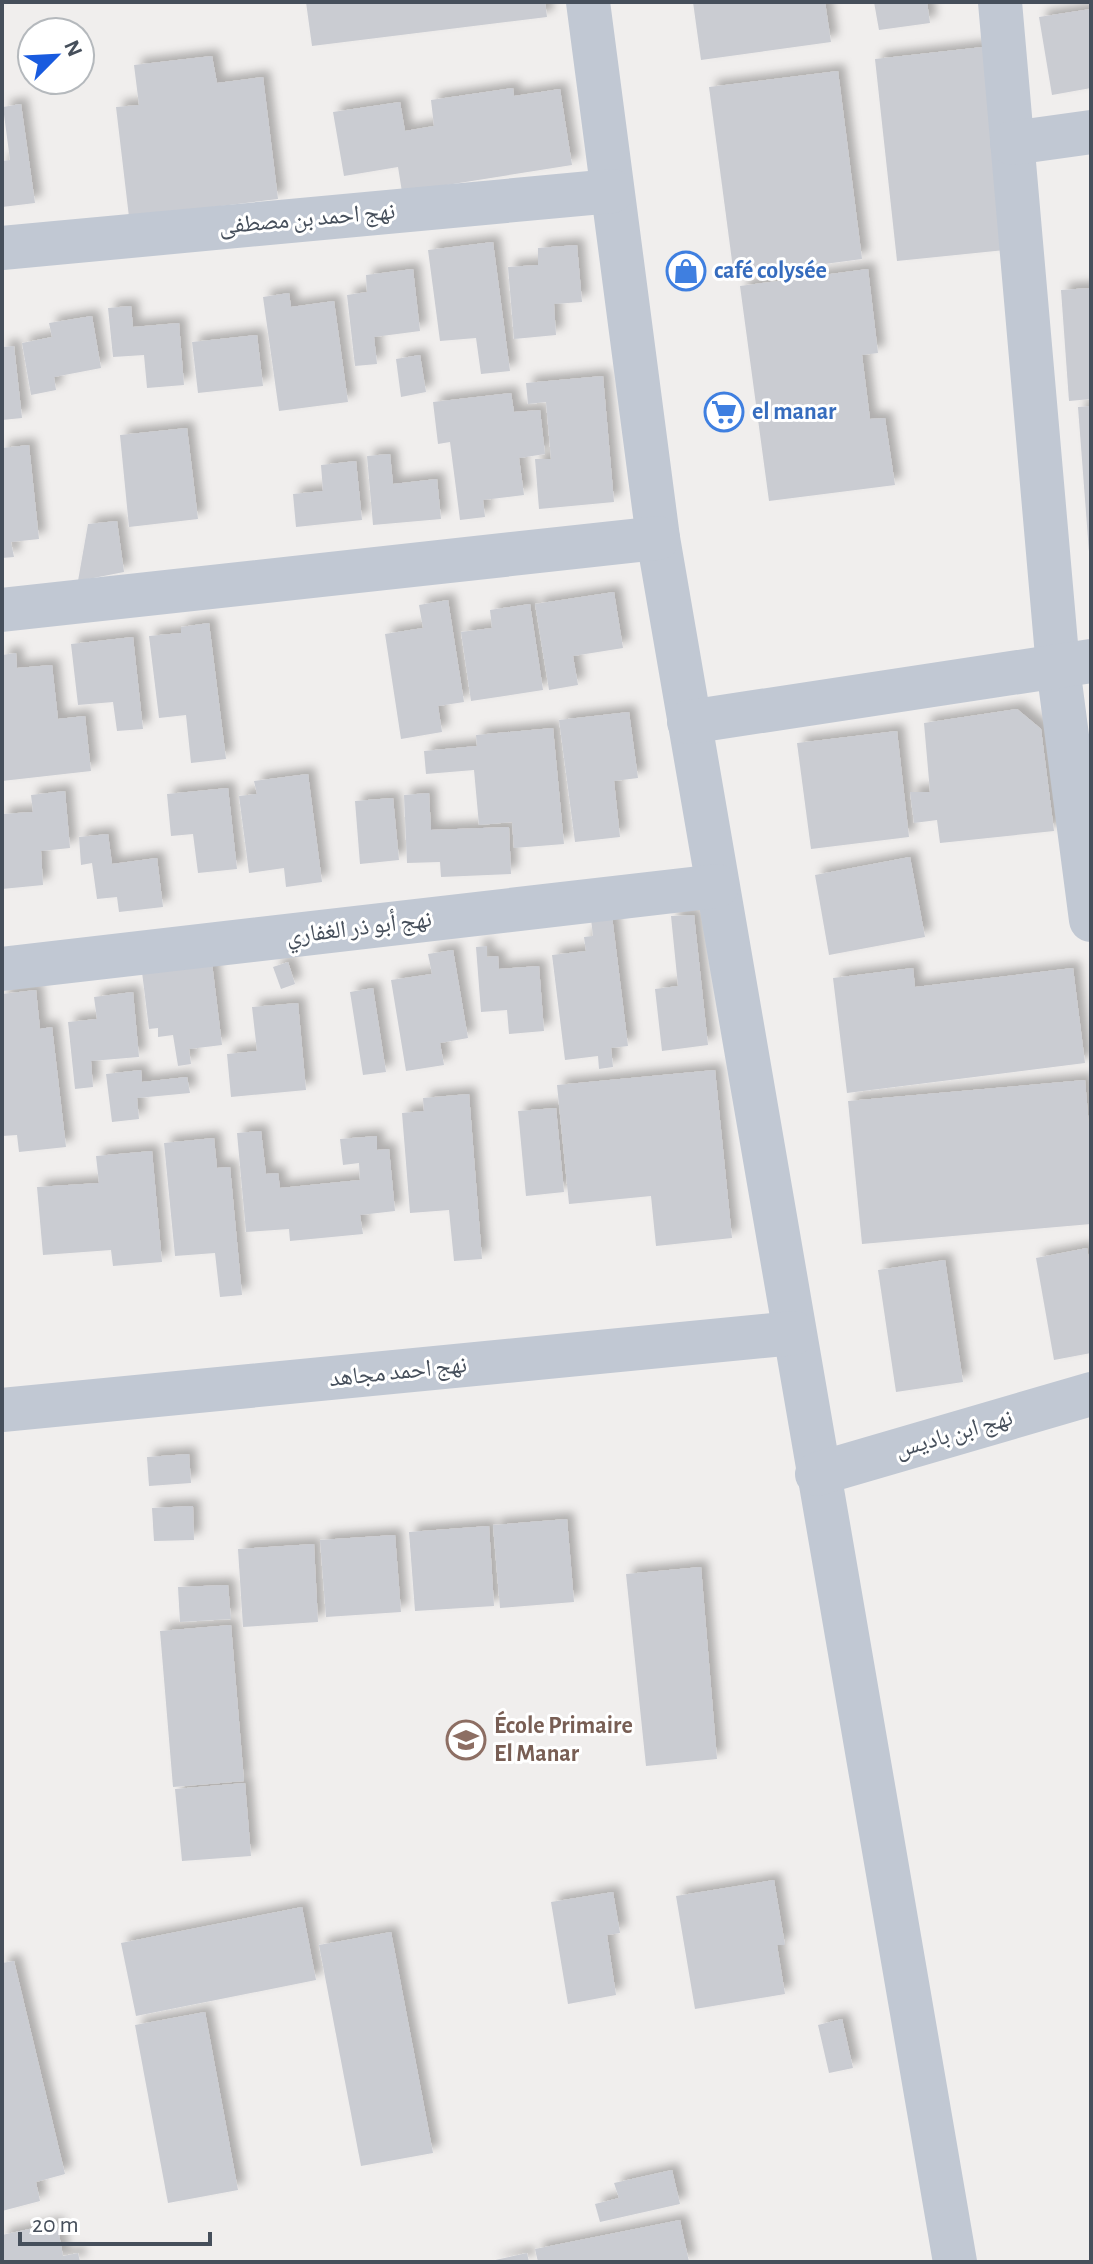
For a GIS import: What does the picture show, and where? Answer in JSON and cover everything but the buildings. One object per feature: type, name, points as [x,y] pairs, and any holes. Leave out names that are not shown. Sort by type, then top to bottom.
[{"type":"street","points":[[588,2],[658,538],[955,2262]]},
{"type":"street","points":[[1000,2],[1012,143],[1074,664],[1091,920]]},
{"type":"street","points":[[1012,143],[1091,132]]},
{"type":"street","name":"نهج احمد بن مصطفى","points":[[2,248],[612,191]]},
{"type":"street","points":[[2,610],[658,538]]},
{"type":"street","points":[[689,722],[1074,664]]},
{"type":"street","name":"نهج أبو ذر الغفاري","points":[[2,969],[717,886]]},
{"type":"street","name":"نهج احمد مجاهد","points":[[2,1410],[794,1333]]},
{"type":"street","name":"نهج ابن باديس","points":[[817,1474],[1091,1394]]},
{"type":"place","name":"café colysée","points":[[686,271]]},
{"type":"place","name":"el manar","points":[[724,412]]},
{"type":"place","name":"École Primaire El Manar","points":[[466,1740]]}]
